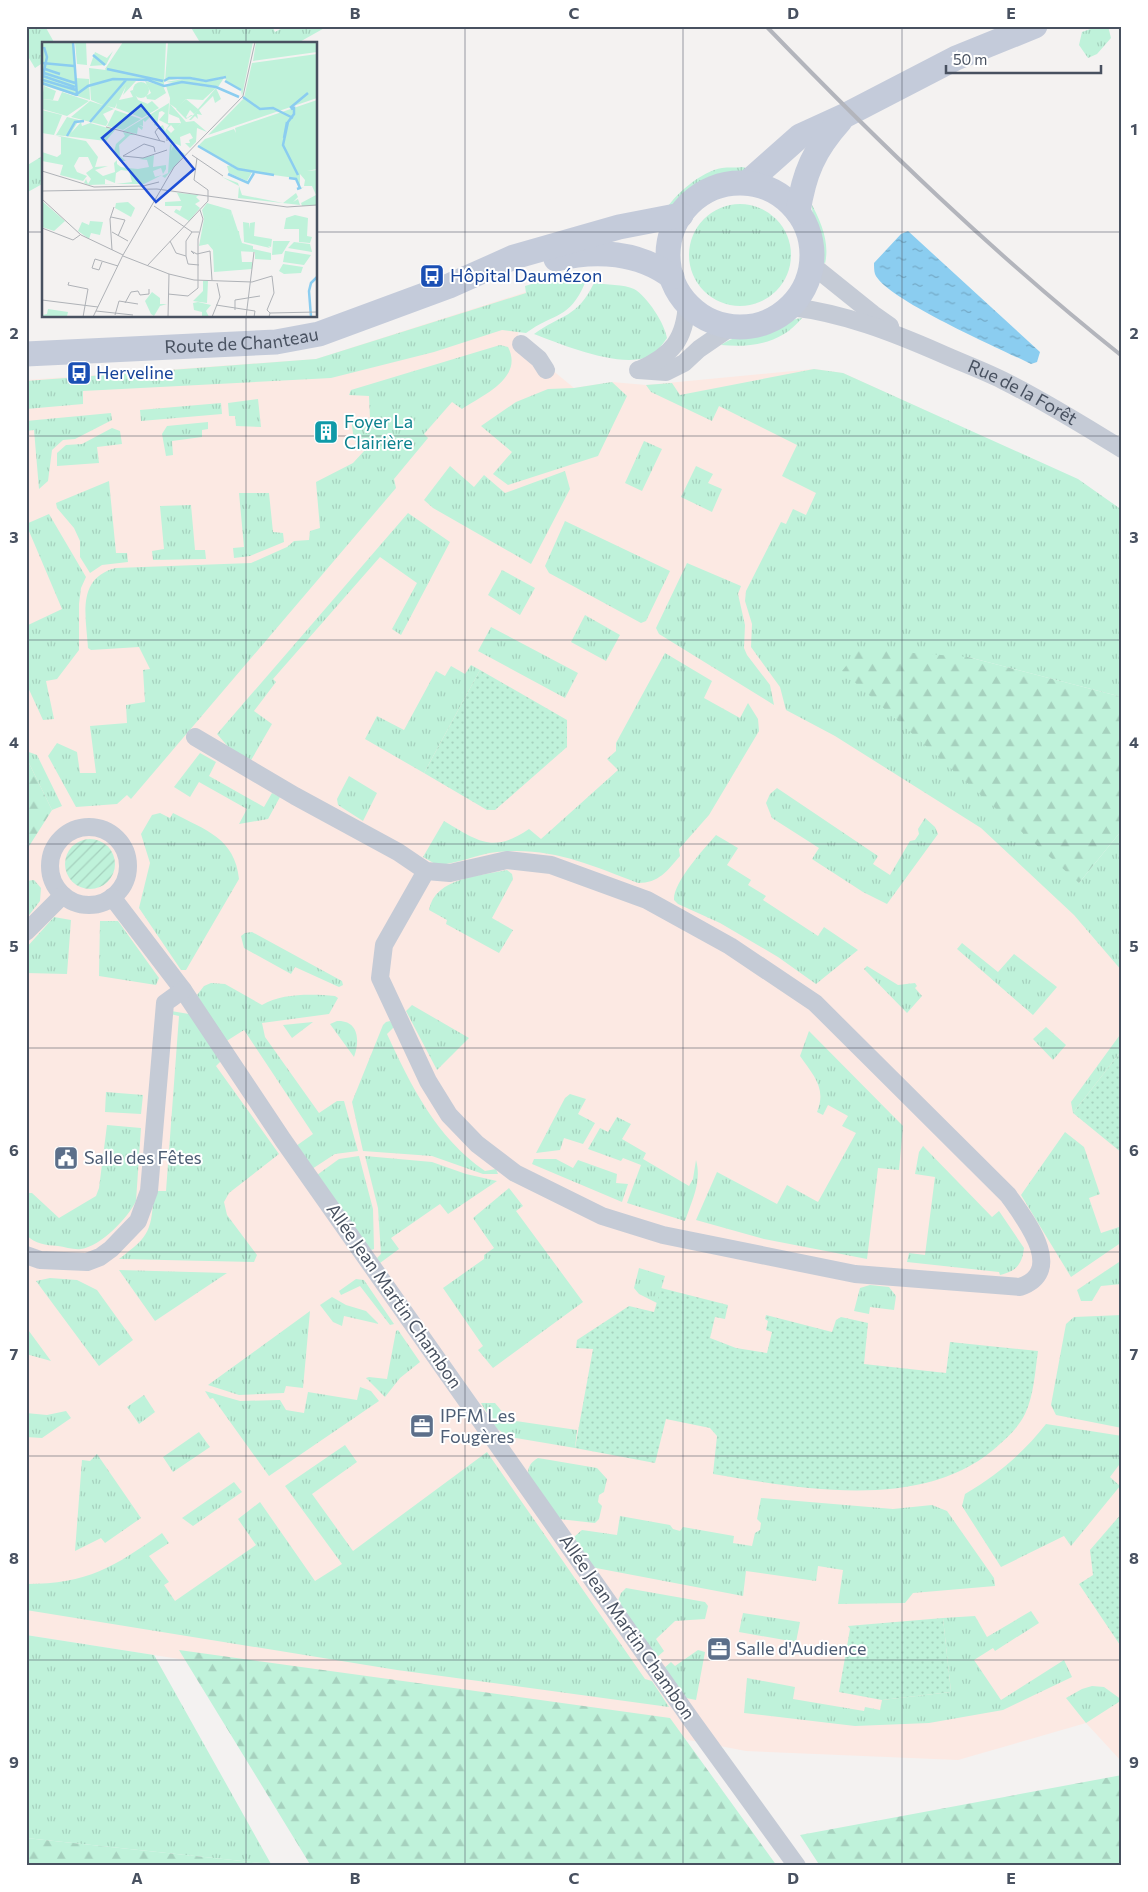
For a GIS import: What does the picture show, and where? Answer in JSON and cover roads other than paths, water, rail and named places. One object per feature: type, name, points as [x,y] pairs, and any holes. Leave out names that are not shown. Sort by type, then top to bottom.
[{"type":"main road","points":[[748,183],[766,169],[800,136],[846,115],[956,58],[1035,26]]},
{"type":"main road","points":[[798,212],[802,186],[811,160],[824,139],[846,115]]},
{"type":"main road","points":[[748,183],[776,192],[798,212],[810,237],[812,265],[805,288],[791,307],[773,320],[759,324],[731,327],[710,321],[687,303],[677,290],[669,268],[669,245],[675,224],[687,206],[705,192],[725,184],[748,183]]},
{"type":"main road","name":"Route de Chanteau","points":[[26,354],[276,342],[319,334],[449,286],[514,257],[619,227],[681,215]]},
{"type":"main road","name":"Route de Chanteau","points":[[449,286],[529,265],[582,254],[620,255],[646,261],[672,277]]},
{"type":"street","name":"Rue de la Forêt","points":[[812,265],[873,314],[918,343]]},
{"type":"street","points":[[687,303],[686,318],[673,349],[658,361],[638,370],[666,372],[684,363],[699,349],[731,327]]},
{"type":"street","name":"Rue de la Forêt","points":[[791,307],[827,312],[856,320],[918,343],[1006,382],[1063,413],[1122,449]]},
{"type":"street","points":[[521,344],[539,359],[546,370]]},
{"type":"street","points":[[195,737],[295,796],[398,852],[426,871],[450,873],[507,860],[551,865],[647,900],[730,946],[815,1003],[1008,1195],[1032,1227],[1038,1242],[1040,1266],[1035,1279],[1030,1284],[1020,1287],[855,1274],[664,1235],[602,1216],[515,1173],[476,1144],[449,1115],[428,1081],[380,978],[384,945],[426,871]]},
{"type":"street","points":[[82,827],[94,827],[105,830],[115,836],[127,856],[128,868],[126,879],[120,890],[112,898],[100,903],[74,902],[57,887],[50,868],[55,846],[72,831],[82,827]]},
{"type":"street","points":[[26,932],[63,894]]},
{"type":"street","name":"Allée Jean Martin Chambon","points":[[112,898],[183,990],[283,1140],[570,1544],[692,1721],[797,1866]]},
{"type":"street","points":[[26,1255],[40,1260],[87,1262],[111,1250],[138,1221],[149,1191],[165,1003],[183,990]]},
{"type":"water","points":[[908,231],[1040,352],[1037,362],[1031,364],[946,323],[900,297],[883,284],[875,274],[874,263],[901,234]]},
{"type":"railway","points":[[766,26],[851,113],[983,238],[1122,356]]},
{"type":"place","name":"Hôpital Daumézon","points":[[432,276]]},
{"type":"place","name":"Herveline","points":[[79,373]]},
{"type":"place","name":"Foyer La Clairière","points":[[326,432]]},
{"type":"place","name":"Salle des Fêtes","points":[[66,1158]]},
{"type":"place","name":"IPFM Les Fougères","points":[[422,1426]]},
{"type":"place","name":"Salle d'Audience","points":[[719,1649]]}]
